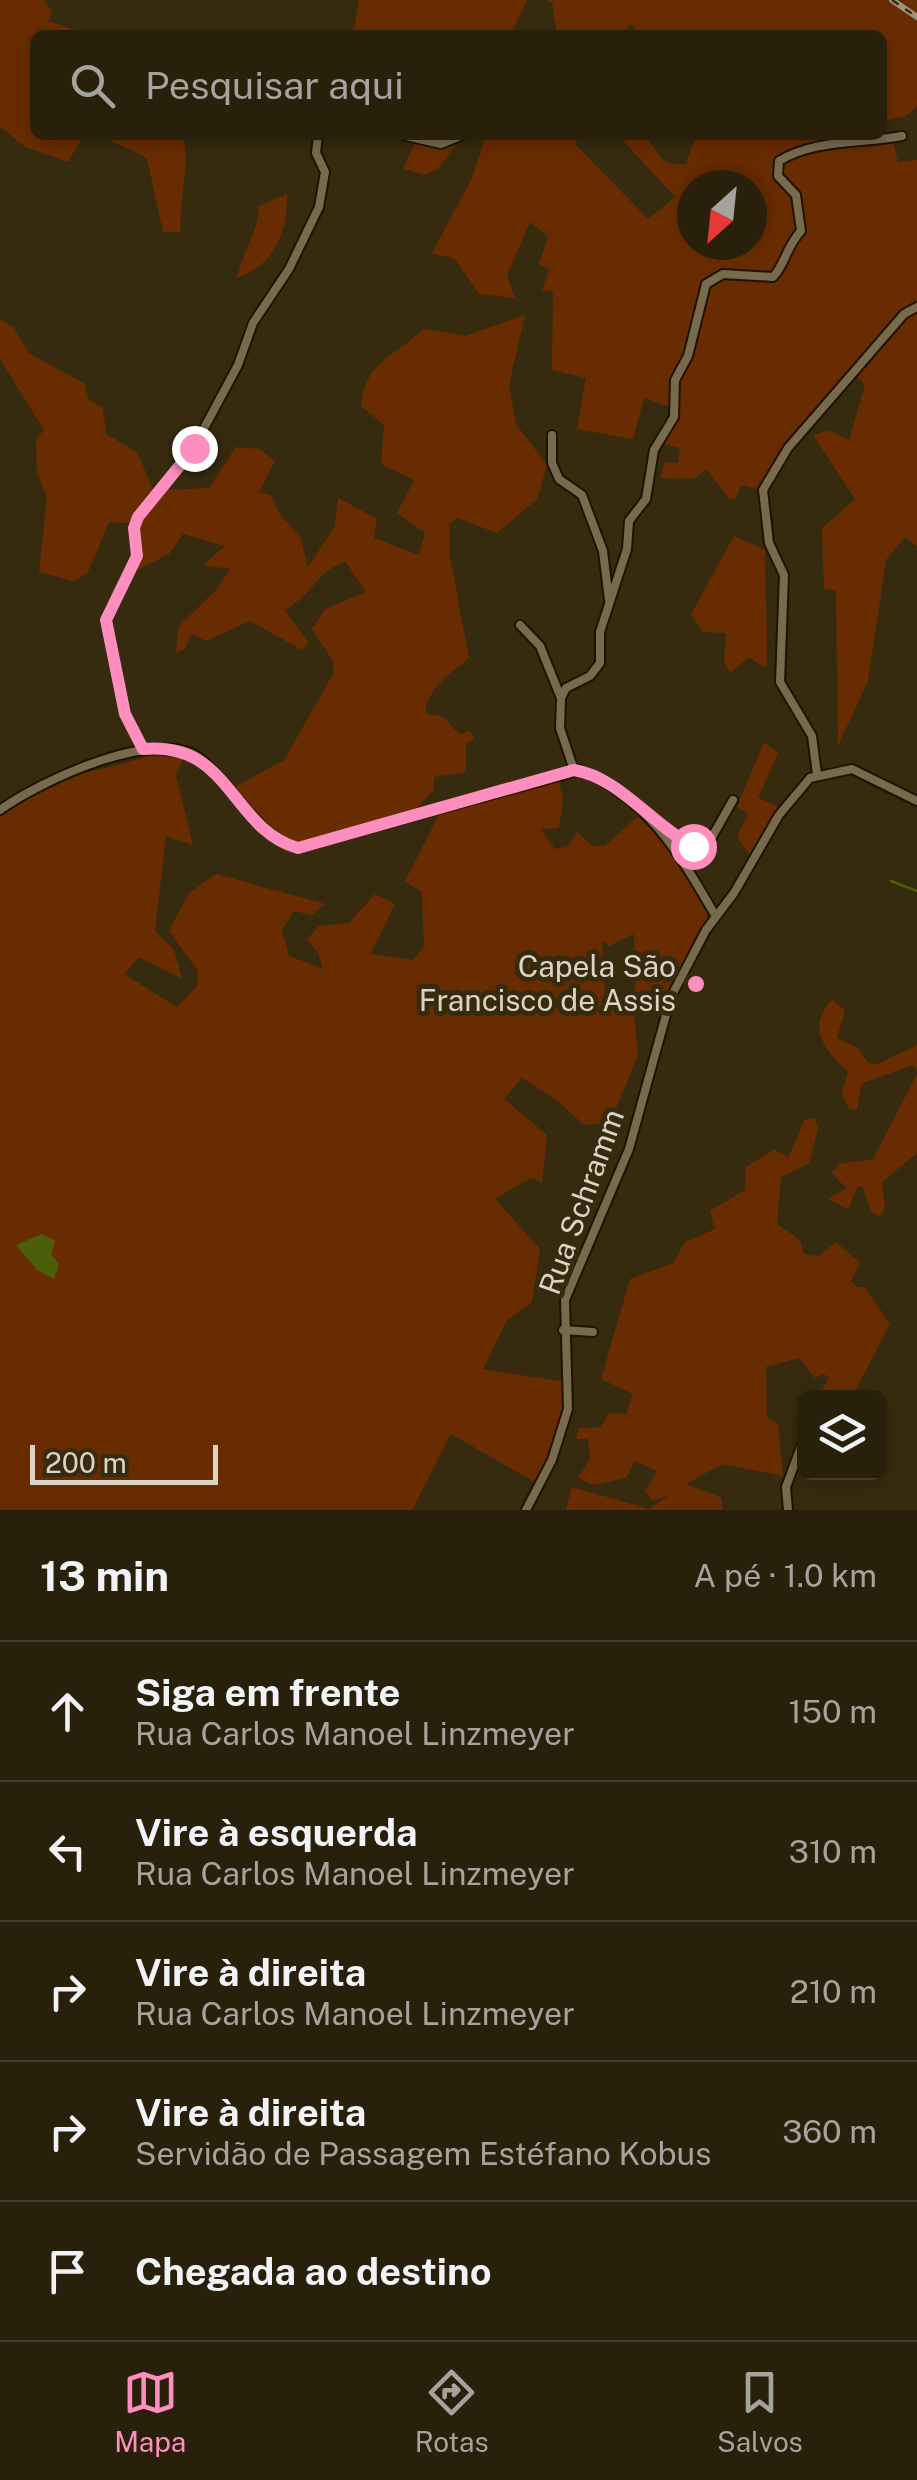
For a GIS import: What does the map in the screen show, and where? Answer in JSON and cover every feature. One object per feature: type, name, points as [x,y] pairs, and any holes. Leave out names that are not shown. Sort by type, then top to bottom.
[{"type":"street","points":[[887,138],[902,136]]},
{"type":"street","points":[[143,749],[121,699],[107,616],[137,556],[134,528],[138,517],[194,448],[238,365],[253,323],[289,269],[318,208],[325,172],[316,153],[317,140]]},
{"type":"street","points":[[424,140],[441,144],[451,140]]},
{"type":"street","points":[[560,698],[566,688],[590,676],[600,663],[600,632],[625,555],[629,521],[646,499],[654,450],[674,417],[675,380],[688,356],[706,284],[723,274],[773,277],[784,250],[801,230],[796,195],[776,168],[788,156],[826,143],[874,140]]},
{"type":"street","points":[[917,307],[904,314],[788,448],[763,490],[768,543],[780,562],[780,682],[812,736],[818,774],[852,769],[917,801]]},
{"type":"street","points":[[552,435],[552,463],[560,478],[582,495],[602,551],[609,600]]},
{"type":"street","points":[[520,625],[540,646],[560,698],[560,728],[574,770]]},
{"type":"street","points":[[0,810],[32,789],[143,749],[178,750],[198,756],[274,835],[298,848],[574,770],[617,792],[661,828],[693,846],[708,844],[732,800]]},
{"type":"street","name":"Rua Schramm","points":[[526,1510],[565,1421],[569,1395],[564,1330],[570,1286],[629,1149],[670,997],[715,915],[734,894],[792,796],[818,774]]},
{"type":"street","points":[[661,828],[681,853],[715,915]]},
{"type":"street","points":[[564,1330],[593,1332]]},
{"type":"street","points":[[788,1510],[786,1486],[797,1457]]},
{"type":"shaded area","points":[[0,0],[44,0],[52,12],[49,21],[75,30],[30,30],[30,140],[81,140],[68,162],[25,147],[0,126]]},
{"type":"shaded area","points":[[359,0],[527,0],[513,30],[354,30]]},
{"type":"shaded area","points":[[547,0],[917,0],[917,107],[906,116],[887,120],[887,30],[635,30],[630,23],[627,30],[556,30],[552,2]]},
{"type":"shaded area","points":[[892,138],[898,162],[917,160],[917,546],[905,537],[886,560],[868,681],[838,746],[836,591],[824,589],[822,528],[855,499],[813,435],[829,430],[849,440],[865,385],[853,373],[788,448],[763,490],[741,485],[735,499],[729,498],[706,469],[694,479],[661,478],[664,462],[678,463],[680,448],[657,442],[672,424],[673,408],[644,398],[633,439],[577,429],[586,378],[552,370],[553,292],[542,290],[549,269],[539,264],[548,237],[530,222],[507,275],[515,298],[479,294],[455,259],[432,253],[472,178],[484,140],[577,140],[576,145],[648,219],[675,197],[623,140],[648,140],[665,161],[686,164],[694,140]]},
{"type":"shaded area","points":[[109,140],[183,140],[181,232],[163,232],[147,158]]},
{"type":"shaded area","points":[[417,140],[459,140],[438,169],[424,175],[403,168]]},
{"type":"shaded area","points":[[287,194],[285,222],[276,246],[261,265],[237,278],[259,206]]},
{"type":"shaded area","points":[[525,315],[509,385],[516,424],[547,465],[537,499],[497,533],[457,518],[449,524],[449,552],[469,658],[435,689],[425,714],[444,718],[460,734],[469,731],[475,738],[466,744],[466,772],[434,777],[434,790],[418,807],[419,815],[343,831],[299,847],[276,834],[235,787],[284,760],[333,674],[333,661],[312,629],[325,609],[366,592],[345,561],[285,610],[308,642],[302,650],[250,621],[206,641],[191,634],[185,649],[176,653],[178,627],[215,591],[230,569],[203,565],[225,546],[183,534],[169,554],[130,574],[137,556],[135,524],[109,522],[87,574],[73,581],[39,572],[47,497],[37,472],[36,439],[44,430],[0,359],[0,319],[14,328],[29,353],[85,384],[88,399],[103,408],[106,434],[138,453],[155,496],[162,490],[209,488],[236,447],[260,449],[275,461],[259,492],[271,495],[280,515],[300,536],[308,567],[335,526],[338,498],[377,519],[374,538],[419,555],[425,533],[397,513],[414,480],[381,464],[384,425],[361,406],[375,368],[423,329],[466,336]]},
{"type":"shaded area","points":[[734,536],[765,550],[767,653],[766,668],[749,657],[730,673],[724,661],[726,633],[703,632],[691,614]]},
{"type":"shaded area","points":[[764,742],[778,753],[758,798],[778,806],[750,855],[737,837],[748,814],[737,807]]},
{"type":"shaded area","points":[[152,756],[183,758],[176,776],[193,845],[166,836],[155,931],[174,949],[182,979],[139,957],[124,974],[177,1007],[197,986],[198,971],[169,931],[189,893],[216,874],[325,904],[312,915],[294,911],[282,930],[289,956],[323,969],[318,953],[307,939],[319,926],[349,923],[375,894],[395,904],[371,954],[413,960],[424,946],[422,892],[405,881],[442,809],[558,780],[563,798],[559,828],[540,829],[555,849],[567,847],[577,832],[592,846],[605,846],[638,816],[669,849],[700,894],[707,918],[705,928],[665,1002],[635,994],[634,934],[609,946],[602,940],[605,993],[633,998],[638,1056],[610,1122],[584,1125],[558,1101],[522,1078],[504,1099],[547,1135],[542,1182],[530,1178],[495,1199],[540,1249],[532,1302],[507,1320],[483,1369],[565,1382],[557,1434],[536,1483],[451,1434],[412,1510],[0,1510],[0,813],[66,778]]},
{"type":"shaded area","points":[[832,1000],[845,1010],[837,1038],[858,1048],[868,1063],[878,1064],[917,1045],[917,1070],[913,1065],[862,1083],[857,1110],[849,1109],[842,1094],[848,1072],[832,1056],[819,1030],[824,1010]]},
{"type":"shaded area","points":[[917,1074],[917,1153],[882,1182],[885,1207],[880,1216],[872,1213],[862,1186],[857,1187],[848,1209],[828,1199],[846,1188],[832,1173],[839,1164],[873,1159]]},
{"type":"shaded area","points":[[815,1118],[818,1129],[809,1163],[781,1177],[777,1224],[800,1240],[804,1254],[819,1256],[836,1242],[860,1263],[851,1281],[857,1287],[865,1287],[890,1324],[856,1390],[822,1390],[829,1378],[824,1374],[815,1378],[799,1358],[766,1367],[767,1418],[778,1424],[783,1476],[722,1464],[686,1484],[722,1498],[722,1510],[566,1510],[572,1487],[649,1509],[669,1495],[652,1501],[645,1491],[657,1471],[635,1461],[626,1478],[593,1485],[578,1478],[590,1459],[588,1439],[576,1439],[579,1428],[601,1427],[609,1413],[626,1414],[633,1394],[601,1379],[630,1279],[673,1263],[685,1242],[715,1229],[710,1211],[745,1190],[745,1168],[774,1149],[788,1158],[804,1120]]},
{"type":"shaded area","points":[[42,1234],[55,1241],[51,1254],[59,1264],[54,1279],[37,1270],[16,1245]]},
{"type":"waterway","points":[[891,881],[917,891]]},
{"type":"railway","points":[[892,0],[917,17]]},
{"type":"place","name":"Capela São Francisco de Assis","points":[[696,984]]},
{"type":"route","points":[[194,448],[138,517],[134,528],[137,556],[106,620],[115,649],[125,714],[143,749],[178,750],[198,756],[274,835],[298,848],[574,770],[601,781],[661,828],[693,846]]}]
